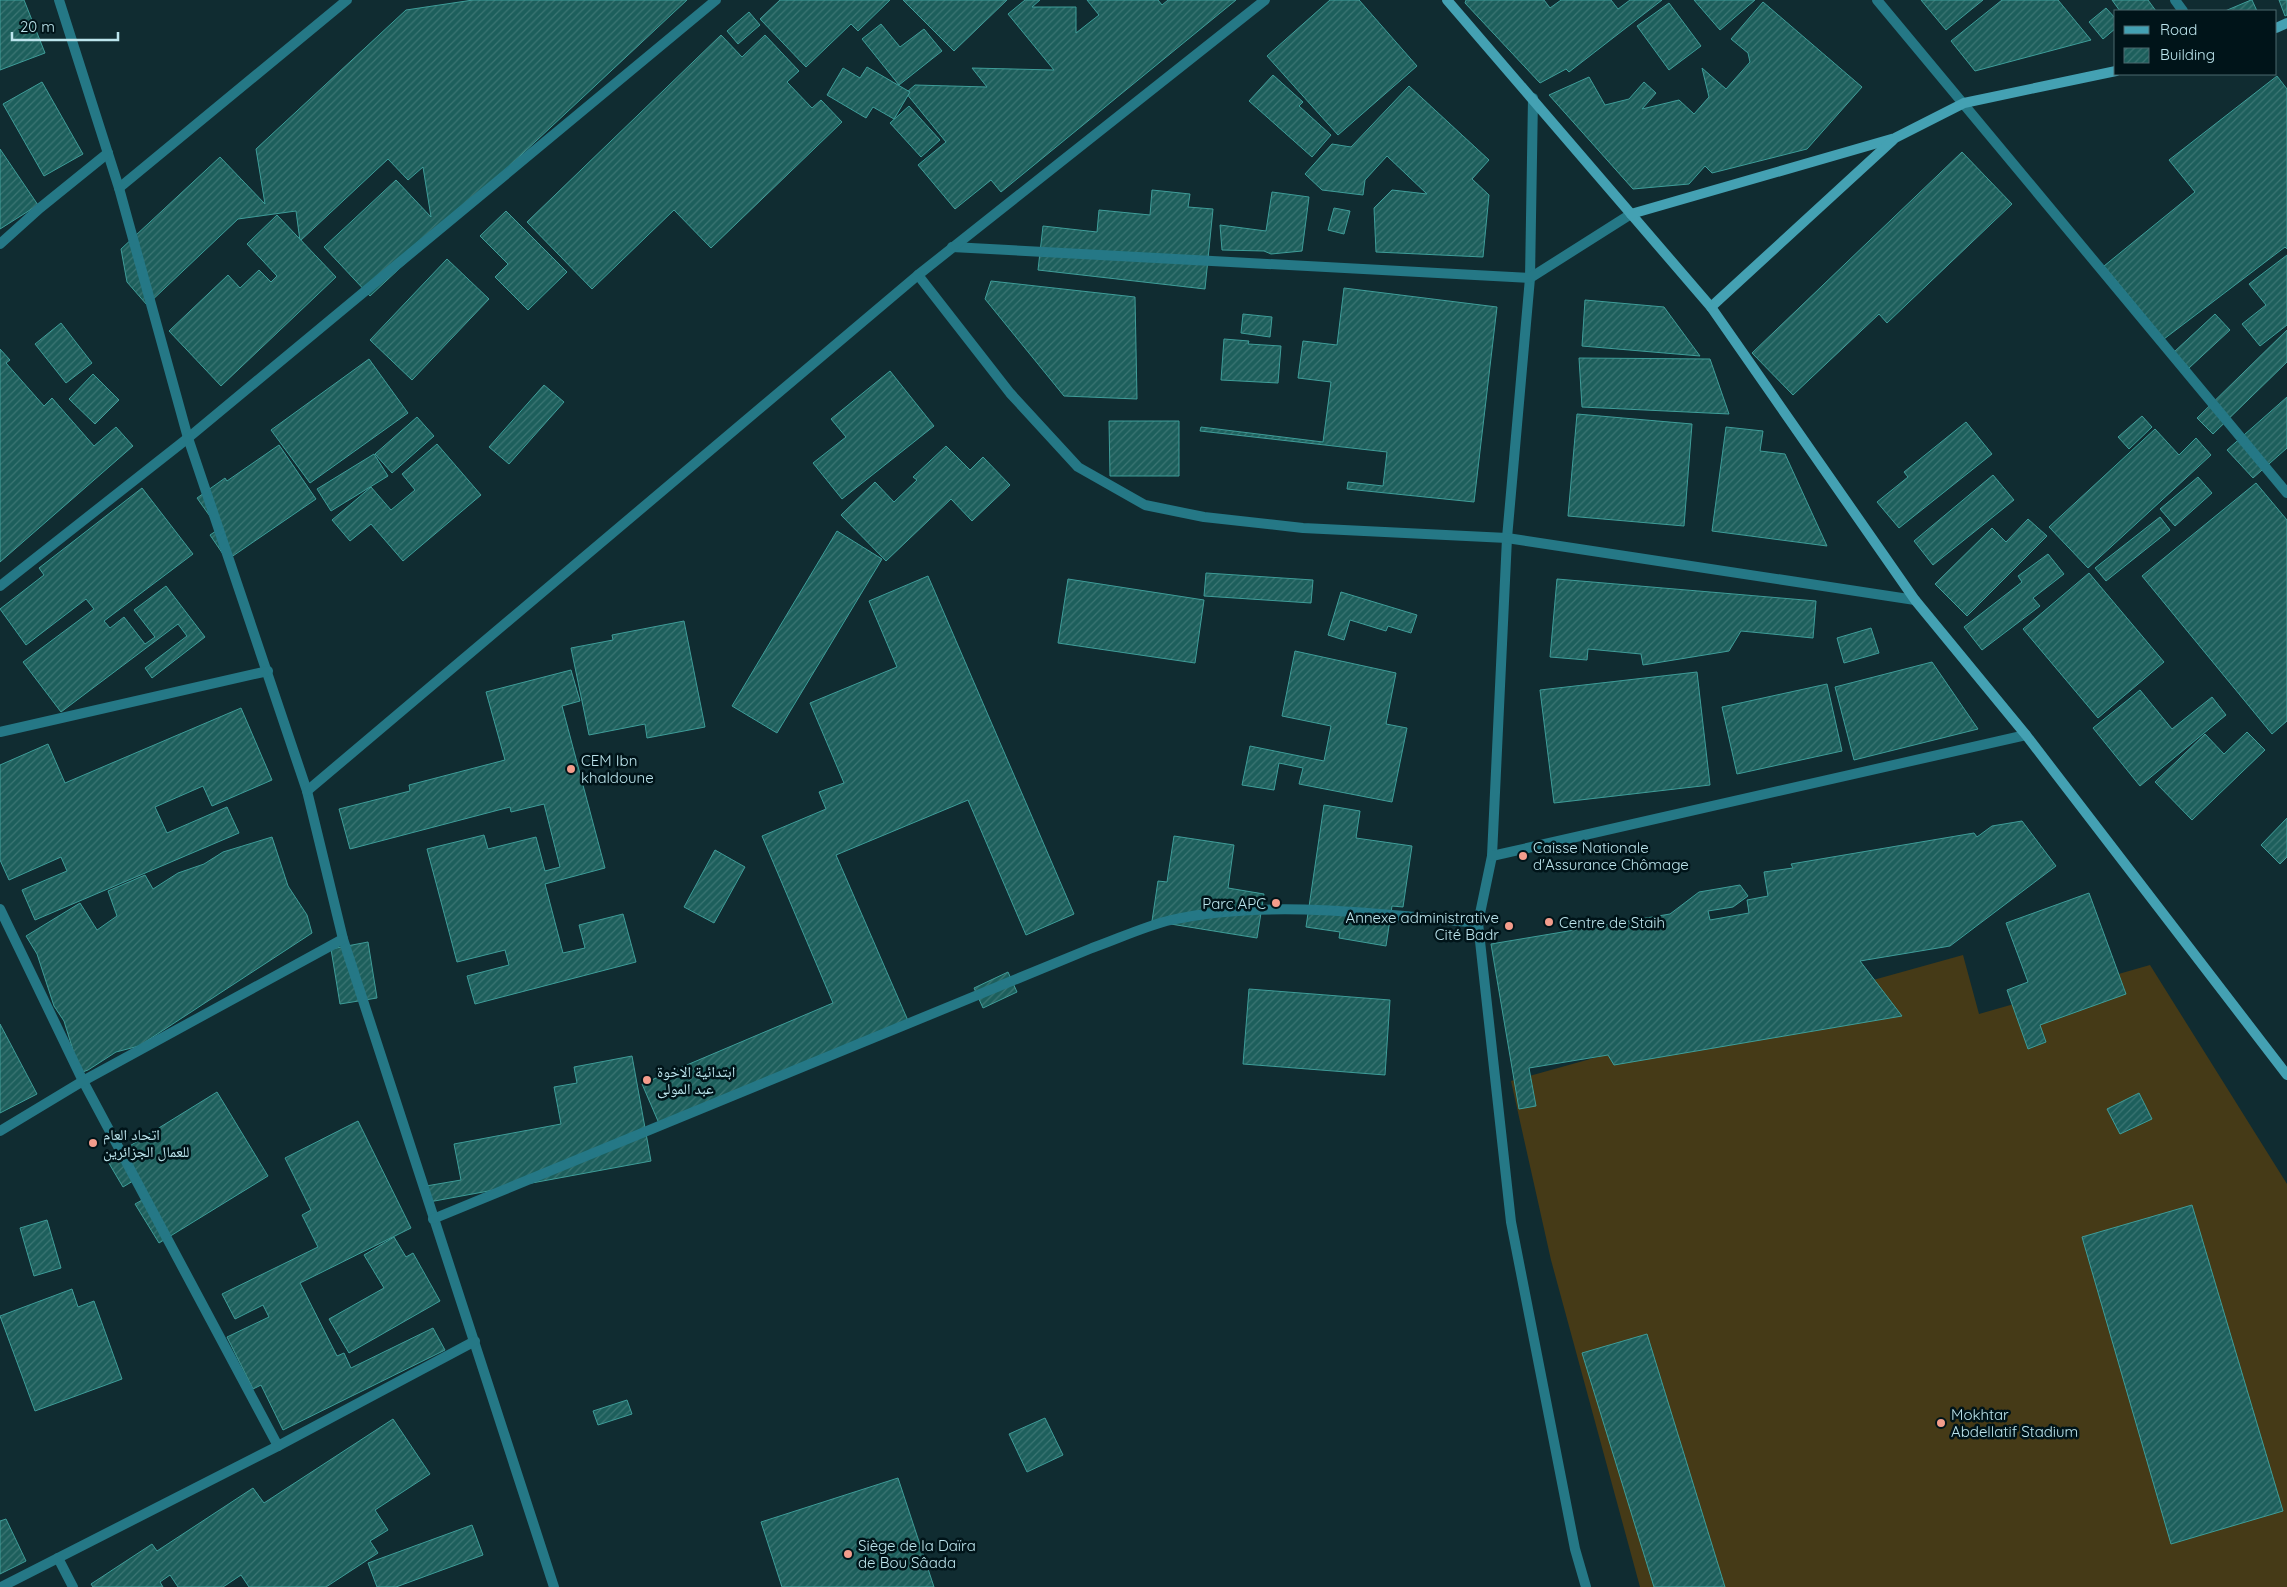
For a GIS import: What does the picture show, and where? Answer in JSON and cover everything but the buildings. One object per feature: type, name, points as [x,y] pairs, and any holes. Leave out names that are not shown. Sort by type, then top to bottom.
[{"type":"street","points":[[59,0],[119,188],[188,438],[307,791],[342,939],[554,1587]]},
{"type":"street","points":[[119,188],[347,0]]},
{"type":"street","points":[[0,586],[188,438],[716,0]]},
{"type":"street","points":[[307,791],[918,275],[1265,0]]},
{"type":"street","points":[[1447,0],[1711,307],[1915,600],[2026,735],[2287,1075]]},
{"type":"street","points":[[1877,0],[2287,493]]},
{"type":"street","points":[[952,247],[1530,278],[1630,214],[1895,138],[1964,103],[2114,71]]},
{"type":"street","points":[[1533,98],[1530,278],[1507,538],[1492,856],[1478,923],[1511,1222],[1575,1549],[1586,1587]]},
{"type":"street","points":[[1711,307],[1895,138]]},
{"type":"street","points":[[0,244],[40,208],[108,153]]},
{"type":"street","points":[[918,275],[1010,393],[1078,467],[1145,505],[1204,517],[1303,528],[1507,538],[1915,600]]},
{"type":"street","points":[[0,732],[268,671]]},
{"type":"street","points":[[1492,856],[2026,735]]},
{"type":"street","points":[[0,909],[83,1081],[278,1446]]},
{"type":"street","points":[[433,1219],[1092,948],[1169,920],[1219,912],[1269,911],[1348,912],[1478,923]]},
{"type":"street","points":[[0,1131],[83,1081],[342,939]]},
{"type":"street","points":[[1,1587],[278,1446],[475,1341]]},
{"type":"street","points":[[58,1558],[73,1587]]},
{"type":"shaded area","name":"Mokhtar Abdellatif Stadium","points":[[1963,955],[1979,1014],[2150,965],[2287,1184],[2287,1587],[1640,1587],[1551,1260],[1511,1081]]},
{"type":"place","name":"CEM Ibn khaldoune","points":[[571,769]]},
{"type":"place","name":"Caisse Nationale d'Assurance Chômage","points":[[1523,856]]},
{"type":"place","name":"Parc APC","points":[[1276,903]]},
{"type":"place","name":"Centre de Staih","points":[[1549,922]]},
{"type":"place","name":"Annexe administrative Cité Badr","points":[[1509,926]]},
{"type":"place","name":"ابتدائية الاخوة عبد المولى","points":[[647,1080]]},
{"type":"place","name":"اتحاد العام للعمال الجزائرين","points":[[93,1143]]},
{"type":"place","name":"Mokhtar Abdellatif Stadium","points":[[1941,1423]]},
{"type":"place","name":"Siège de la Daïra de Bou Sâada","points":[[848,1554]]}]
